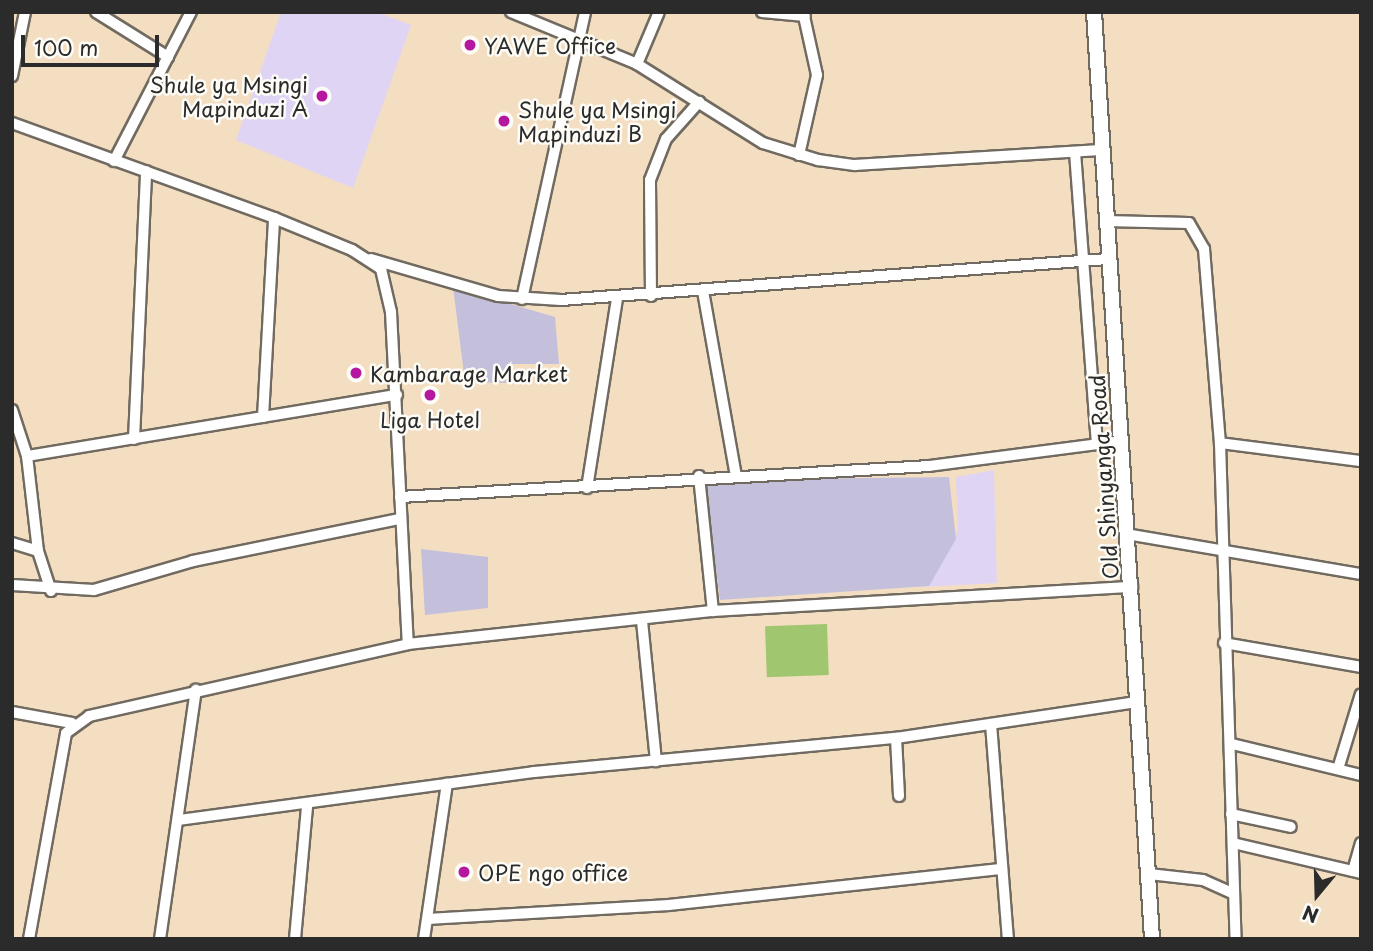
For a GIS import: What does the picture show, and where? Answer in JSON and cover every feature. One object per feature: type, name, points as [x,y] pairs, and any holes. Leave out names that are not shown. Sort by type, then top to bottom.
[{"type":"main road","name":"Old Shinyanga Road","points":[[1094,12],[1100,149],[1126,534],[1132,587],[1152,939]]},
{"type":"street","points":[[12,76],[25,12]]},
{"type":"street","points":[[96,12],[168,57]]},
{"type":"street","points":[[114,161],[191,12]]},
{"type":"street","points":[[511,12],[637,64],[764,143],[799,155],[855,165],[1100,149]]},
{"type":"street","points":[[522,299],[565,117],[577,37],[585,12]]},
{"type":"street","points":[[637,64],[659,12]]},
{"type":"street","points":[[762,12],[804,14],[817,75],[799,155]]},
{"type":"street","points":[[651,296],[650,180],[666,139],[699,102]]},
{"type":"street","points":[[12,123],[274,218],[370,259],[522,299],[651,296],[1107,259]]},
{"type":"street","points":[[1075,152],[1097,442]]},
{"type":"street","points":[[134,439],[146,171]]},
{"type":"street","points":[[263,416],[274,218]]},
{"type":"street","points":[[1105,221],[1184,221],[1200,233],[1220,443],[1224,643],[1232,744],[1231,814],[1236,939]]},
{"type":"street","points":[[370,259],[387,287],[397,395],[400,519],[408,644]]},
{"type":"street","points":[[703,291],[736,477]]},
{"type":"street","points":[[587,488],[617,298]]},
{"type":"street","points":[[27,456],[397,395]]},
{"type":"street","points":[[12,411],[27,456],[38,551],[51,591]]},
{"type":"street","points":[[400,497],[587,488],[699,476],[736,477],[929,466],[1097,442],[1121,441]]},
{"type":"street","points":[[1220,443],[1361,461]]},
{"type":"street","points":[[699,476],[713,611]]},
{"type":"street","points":[[12,585],[51,591],[94,590],[193,561],[400,519]]},
{"type":"street","points":[[1126,534],[1361,575]]},
{"type":"street","points":[[12,543],[38,551]]},
{"type":"street","points":[[12,712],[72,723],[196,690],[408,644],[642,621],[713,611],[1132,587]]},
{"type":"street","points":[[642,621],[656,761]]},
{"type":"street","points":[[1224,643],[1361,667]]},
{"type":"street","points":[[160,939],[196,690]]},
{"type":"street","points":[[1338,769],[1361,694]]},
{"type":"street","points":[[179,820],[307,806],[447,783],[896,738],[1139,702]]},
{"type":"street","points":[[29,939],[72,723]]},
{"type":"street","points":[[991,724],[1008,939]]},
{"type":"street","points":[[896,738],[899,796]]},
{"type":"street","points":[[1232,744],[1361,775]]},
{"type":"street","points":[[424,939],[447,783]]},
{"type":"street","points":[[295,939],[307,806]]},
{"type":"street","points":[[1231,814],[1291,827]]},
{"type":"street","points":[[1233,843],[1357,872],[1361,843]]},
{"type":"street","points":[[428,919],[669,905],[1002,869]]},
{"type":"street","points":[[1149,874],[1197,879],[1234,894]]},
{"type":"shaded area","points":[[281,12],[377,12],[411,25],[353,188],[236,140]]},
{"type":"shaded area","points":[[453,287],[555,317],[559,364],[511,364],[510,383],[465,382]]},
{"type":"shaded area","points":[[994,470],[997,583],[922,587],[927,542],[958,533],[956,477]]},
{"type":"shaded area","points":[[949,477],[956,539],[929,586],[720,600],[704,480]]},
{"type":"shaded area","points":[[421,549],[488,557],[488,608],[425,615]]},
{"type":"green space","points":[[827,624],[829,675],[767,677],[765,626]]},
{"type":"place","name":"YAWE Office","points":[[470,45]]},
{"type":"place","name":"Shule ya Msingi Mapinduzi A","points":[[322,96]]},
{"type":"place","name":"Shule ya Msingi Mapinduzi B","points":[[504,121]]},
{"type":"place","name":"Kambarage Market","points":[[356,373]]},
{"type":"place","name":"Liga Hotel","points":[[430,395]]},
{"type":"place","name":"OPE ngo office","points":[[464,872]]}]
